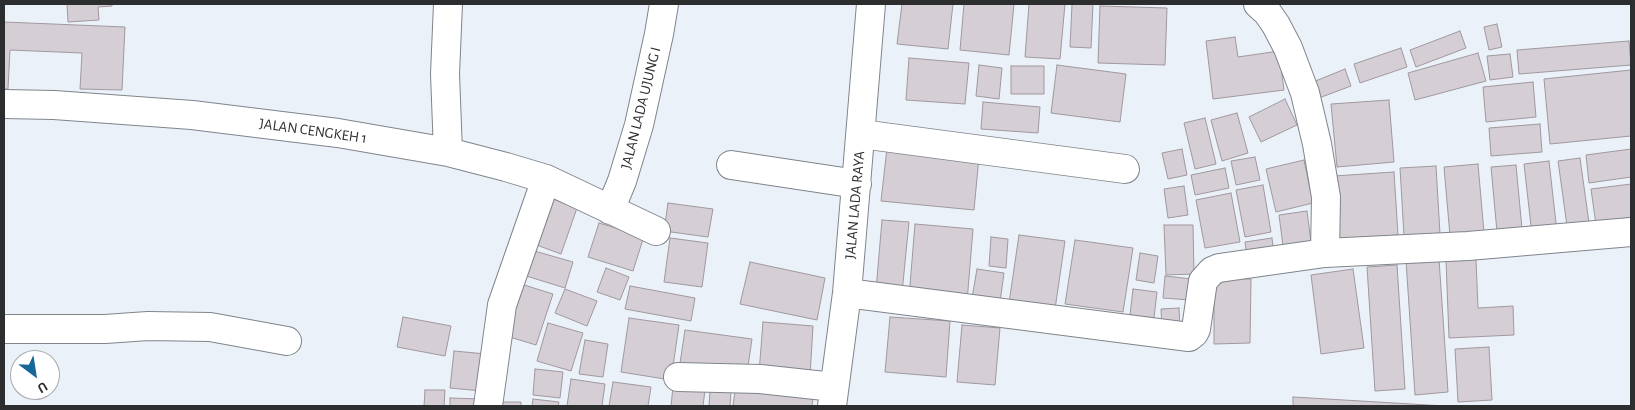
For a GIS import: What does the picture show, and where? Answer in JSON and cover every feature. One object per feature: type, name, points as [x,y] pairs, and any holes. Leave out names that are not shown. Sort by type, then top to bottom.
[{"type":"street","points":[[448,4],[445,74],[448,152]]},
{"type":"street","name":"JALAN LADA UJUNG I","points":[[610,210],[622,181],[639,124],[664,4]]},
{"type":"street","name":"JALAN LADA RAYA","points":[[833,397],[847,293],[871,4]]},
{"type":"street","points":[[1258,4],[1267,12],[1276,25],[1288,48],[1305,94],[1317,144],[1326,197],[1325,253]]},
{"type":"street","name":"JALAN CENGKEH 1","points":[[4,104],[54,105],[192,115],[338,133],[448,152],[506,166],[546,179],[656,231]]},
{"type":"street","points":[[861,134],[1125,169]]},
{"type":"street","points":[[730,165],[857,184]]},
{"type":"street","points":[[488,406],[502,305],[546,179]]},
{"type":"street","points":[[847,293],[1189,336],[1196,329],[1203,281],[1212,271],[1219,268],[1325,253],[1468,246],[1631,232]]},
{"type":"street","points":[[4,329],[105,329],[148,326],[210,327],[287,341]]},
{"type":"street","points":[[678,377],[760,379],[833,397]]},
{"type":"building","points":[[67,4],[112,4],[112,6],[98,7],[99,20],[68,22]]},
{"type":"building","points":[[902,4],[953,4],[948,49],[897,44]]},
{"type":"building","points":[[964,4],[1014,4],[1009,55],[960,50]]},
{"type":"building","points":[[1029,4],[1065,4],[1060,59],[1025,57]]},
{"type":"building","points":[[1072,4],[1093,4],[1091,48],[1070,47]]},
{"type":"building","points":[[1100,6],[1167,8],[1165,65],[1098,63]]},
{"type":"building","points":[[4,22],[125,27],[122,90],[80,89],[82,53],[10,50],[8,89],[4,89]]},
{"type":"building","points":[[1497,24],[1502,47],[1489,50],[1484,27]]},
{"type":"building","points":[[1460,31],[1466,48],[1416,67],[1410,50]]},
{"type":"building","points":[[1235,37],[1238,57],[1279,51],[1284,90],[1213,99],[1206,41]]},
{"type":"building","points":[[1629,41],[1631,65],[1519,74],[1517,50]]},
{"type":"building","points":[[1401,48],[1407,67],[1360,83],[1354,64]]},
{"type":"building","points":[[1478,53],[1486,81],[1415,100],[1408,73]]},
{"type":"building","points":[[1510,54],[1513,77],[1490,80],[1487,56]]},
{"type":"building","points":[[909,58],[969,63],[965,104],[906,100]]},
{"type":"building","points":[[979,65],[1002,68],[999,99],[976,96]]},
{"type":"building","points":[[1057,65],[1126,74],[1120,122],[1051,113]]},
{"type":"building","points":[[1011,66],[1044,66],[1044,94],[1011,94]]},
{"type":"building","points":[[1345,69],[1351,86],[1319,98],[1313,82]]},
{"type":"building","points":[[1631,70],[1631,136],[1550,144],[1544,79]]},
{"type":"building","points":[[1533,82],[1536,117],[1486,122],[1483,87]]},
{"type":"building","points":[[1285,99],[1297,125],[1261,142],[1249,117]]},
{"type":"building","points":[[1389,100],[1394,162],[1337,167],[1331,104]]},
{"type":"building","points":[[983,102],[1040,107],[1038,133],[981,129]]},
{"type":"building","points":[[1237,113],[1248,153],[1222,161],[1211,120]]},
{"type":"building","points":[[1205,118],[1216,164],[1195,169],[1184,123]]},
{"type":"building","points":[[1540,124],[1542,152],[1491,156],[1489,128]]},
{"type":"building","points":[[887,148],[979,157],[974,210],[881,201]]},
{"type":"building","points":[[1182,149],[1187,175],[1168,179],[1162,153]]},
{"type":"building","points":[[1631,149],[1631,177],[1589,183],[1586,155]]},
{"type":"building","points":[[1255,157],[1260,180],[1236,185],[1231,161]]},
{"type":"building","points":[[1580,158],[1589,223],[1567,226],[1558,161]]},
{"type":"building","points":[[1304,160],[1313,203],[1276,212],[1266,169]]},
{"type":"building","points":[[1549,161],[1557,232],[1532,235],[1524,164]]},
{"type":"building","points":[[1478,164],[1484,233],[1450,236],[1444,167]]},
{"type":"building","points":[[1516,165],[1522,229],[1497,232],[1491,167]]},
{"type":"building","points":[[1436,166],[1440,234],[1404,236],[1400,168]]},
{"type":"building","points":[[1225,168],[1229,188],[1195,195],[1191,175]]},
{"type":"building","points":[[1394,172],[1398,235],[1338,239],[1334,176]]},
{"type":"building","points":[[1631,184],[1631,221],[1596,225],[1591,189]]},
{"type":"building","points":[[1263,185],[1271,232],[1245,237],[1236,190]]},
{"type":"building","points":[[1184,186],[1188,215],[1168,218],[1164,189]]},
{"type":"building","points":[[1231,193],[1240,242],[1205,248],[1196,200]]},
{"type":"building","points":[[550,198],[577,208],[561,254],[534,244]]},
{"type":"building","points":[[668,203],[713,209],[708,237],[664,231]]},
{"type":"building","points":[[1307,211],[1312,250],[1284,254],[1279,215]]},
{"type":"building","points":[[882,220],[909,222],[902,293],[876,290]]},
{"type":"building","points":[[599,223],[644,236],[633,271],[588,257]]},
{"type":"building","points":[[915,224],[973,229],[967,302],[909,297]]},
{"type":"building","points":[[1164,225],[1193,225],[1194,274],[1166,275]]},
{"type":"building","points":[[1019,235],[1065,241],[1055,309],[1009,303]]},
{"type":"building","points":[[991,237],[1008,239],[1006,268],[989,266]]},
{"type":"building","points":[[670,238],[708,243],[702,287],[664,282]]},
{"type":"building","points":[[1272,238],[1274,254],[1247,257],[1245,242]]},
{"type":"building","points":[[1075,240],[1133,248],[1123,312],[1065,304]]},
{"type":"building","points":[[531,250],[573,262],[565,288],[523,275]]},
{"type":"building","points":[[1140,253],[1158,256],[1154,283],[1136,280]]},
{"type":"building","points":[[1439,259],[1448,392],[1415,395],[1406,261]]},
{"type":"building","points":[[1476,259],[1478,308],[1513,306],[1514,335],[1449,338],[1446,260]]},
{"type":"building","points":[[750,262],[825,278],[817,320],[740,304]]},
{"type":"building","points":[[1397,265],[1405,389],[1375,391],[1367,267]]},
{"type":"building","points":[[606,268],[629,277],[620,300],[597,292]]},
{"type":"building","points":[[977,269],[1004,273],[1000,302],[972,298]]},
{"type":"building","points":[[1353,269],[1364,348],[1321,354],[1311,275]]},
{"type":"building","points":[[1165,276],[1192,279],[1190,300],[1163,298]]},
{"type":"building","points":[[1214,279],[1251,279],[1250,343],[1214,344]]},
{"type":"building","points":[[521,284],[553,294],[536,345],[503,335]]},
{"type":"building","points":[[630,286],[695,298],[691,321],[625,309]]},
{"type":"building","points":[[565,289],[597,301],[587,326],[555,313]]},
{"type":"building","points":[[1133,289],[1157,292],[1154,318],[1130,315]]},
{"type":"building","points":[[1179,308],[1180,330],[1162,330],[1161,309]]},
{"type":"building","points":[[403,317],[451,326],[445,356],[397,347]]},
{"type":"building","points":[[890,317],[950,321],[946,377],[885,372]]},
{"type":"building","points":[[629,318],[679,325],[671,380],[621,372]]},
{"type":"building","points":[[763,322],[813,326],[810,376],[759,373]]},
{"type":"building","points":[[548,323],[583,333],[571,371],[537,361]]},
{"type":"building","points":[[962,325],[1000,328],[995,385],[957,382]]},
{"type":"building","points":[[685,330],[752,339],[747,373],[679,370]]},
{"type":"building","points":[[585,340],[608,344],[603,377],[579,374]]},
{"type":"building","points":[[1489,347],[1492,400],[1458,402],[1455,349]]},
{"type":"building","points":[[454,351],[486,354],[482,391],[450,388]]},
{"type":"building","points":[[535,369],[563,372],[560,398],[533,395]]},
{"type":"building","points":[[571,379],[605,384],[602,406],[567,406]]},
{"type":"building","points":[[613,382],[651,387],[648,406],[609,406]]},
{"type":"building","points":[[736,383],[814,391],[812,406],[733,406]]},
{"type":"building","points":[[673,387],[705,390],[703,406],[671,406]]},
{"type":"building","points":[[425,390],[445,390],[444,406],[424,406]]},
{"type":"building","points":[[710,390],[731,392],[730,406],[709,406]]},
{"type":"building","points":[[1293,397],[1445,406],[1293,406]]},
{"type":"building","points":[[450,398],[481,399],[480,406],[450,406]]},
{"type":"building","points":[[533,399],[559,402],[558,406],[532,406]]},
{"type":"building","points":[[493,402],[521,402],[521,406],[493,406]]}]
